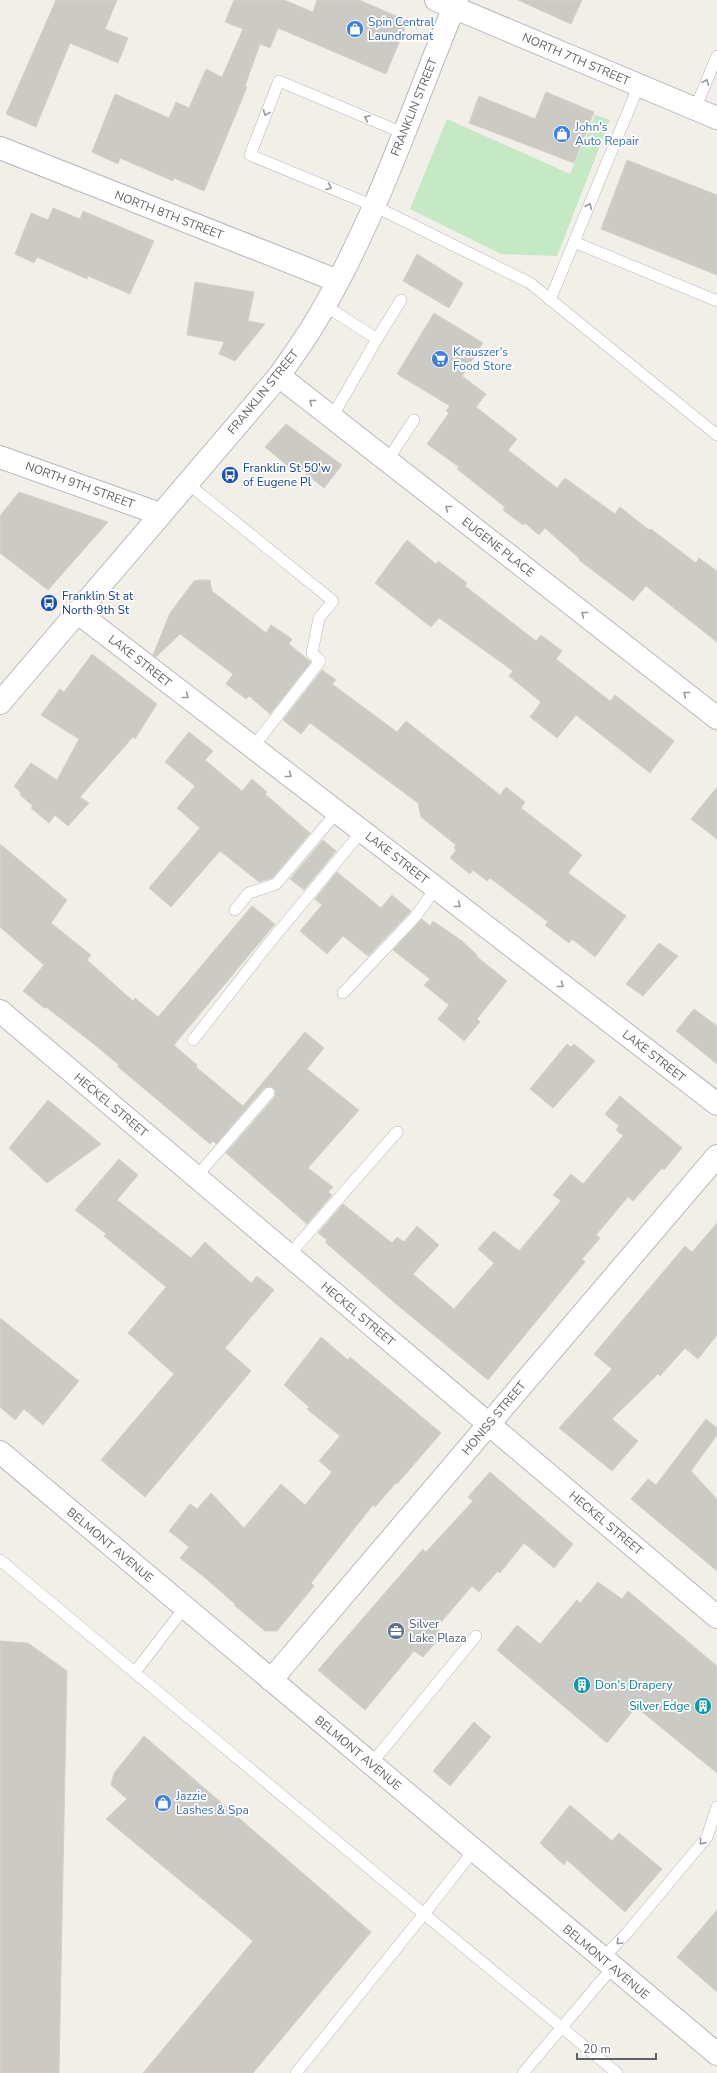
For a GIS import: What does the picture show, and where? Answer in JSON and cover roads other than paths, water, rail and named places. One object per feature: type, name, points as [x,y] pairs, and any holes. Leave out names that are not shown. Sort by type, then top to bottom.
[{"type":"street","name":"NORTH 7TH STREET","points":[[449,3],[717,118]]},
{"type":"street","name":"FRANKLIN STREET","points":[[0,703],[279,376],[311,329],[338,281],[374,206],[403,133],[449,3]]},
{"type":"street","name":"NORTH 8TH STREET","points":[[0,148],[338,281]]},
{"type":"street","name":"EUGENE PLACE","points":[[279,376],[717,718]]},
{"type":"street","name":"NORTH 9TH STREET","points":[[0,457],[160,514]]},
{"type":"street","name":"LAKE STREET","points":[[77,612],[717,1104]]},
{"type":"street","name":"HECKEL STREET","points":[[0,1011],[717,1617]]},
{"type":"street","name":"HONISS STREET","points":[[271,1680],[717,1156]]},
{"type":"street","name":"BELMONT AVENUE","points":[[0,1452],[717,2054]]},
{"type":"lane","points":[[695,109],[717,56]]},
{"type":"lane","points":[[403,133],[279,81],[250,155],[374,206],[530,283],[717,435]]},
{"type":"lane","points":[[550,300],[638,85]]},
{"type":"lane","points":[[574,242],[717,301]]},
{"type":"lane","points":[[332,417],[401,300]]},
{"type":"lane","points":[[324,305],[377,339]]},
{"type":"lane","points":[[387,461],[414,420]]},
{"type":"lane","points":[[188,483],[333,601],[319,618],[312,653],[320,661],[253,747]]},
{"type":"lane","points":[[235,910],[249,893],[276,884],[337,812]]},
{"type":"lane","points":[[193,1040],[270,942],[362,831]]},
{"type":"lane","points":[[343,993],[415,917],[436,888]]},
{"type":"lane","points":[[196,1177],[269,1093]]},
{"type":"lane","points":[[289,1255],[397,1132]]},
{"type":"lane","points":[[0,1560],[617,2073]]},
{"type":"lane","points":[[135,1672],[185,1607]]},
{"type":"lane","points":[[371,1764],[476,1636]]},
{"type":"lane","points":[[523,2073],[562,2026],[608,1963],[627,1933],[707,1837],[717,1806]]},
{"type":"lane","points":[[296,2073],[474,1850]]},
{"type":"place","name":"Spin Central Laundromat","points":[[355,29]]},
{"type":"place","name":"John's Auto Repair","points":[[562,134]]},
{"type":"place","name":"Krauszer's Food Store","points":[[440,359]]},
{"type":"place","name":"Franklin St 50'w of Eugene Pl","points":[[230,475]]},
{"type":"place","name":"Franklin St at North 9th St","points":[[49,603]]},
{"type":"place","name":"Silver Lake Plaza","points":[[396,1631]]},
{"type":"place","name":"Don's Drapery","points":[[582,1685]]},
{"type":"place","name":"Silver Edge","points":[[703,1706]]},
{"type":"place","name":"Jazzie Lashes & Spa","points":[[163,1803]]}]
